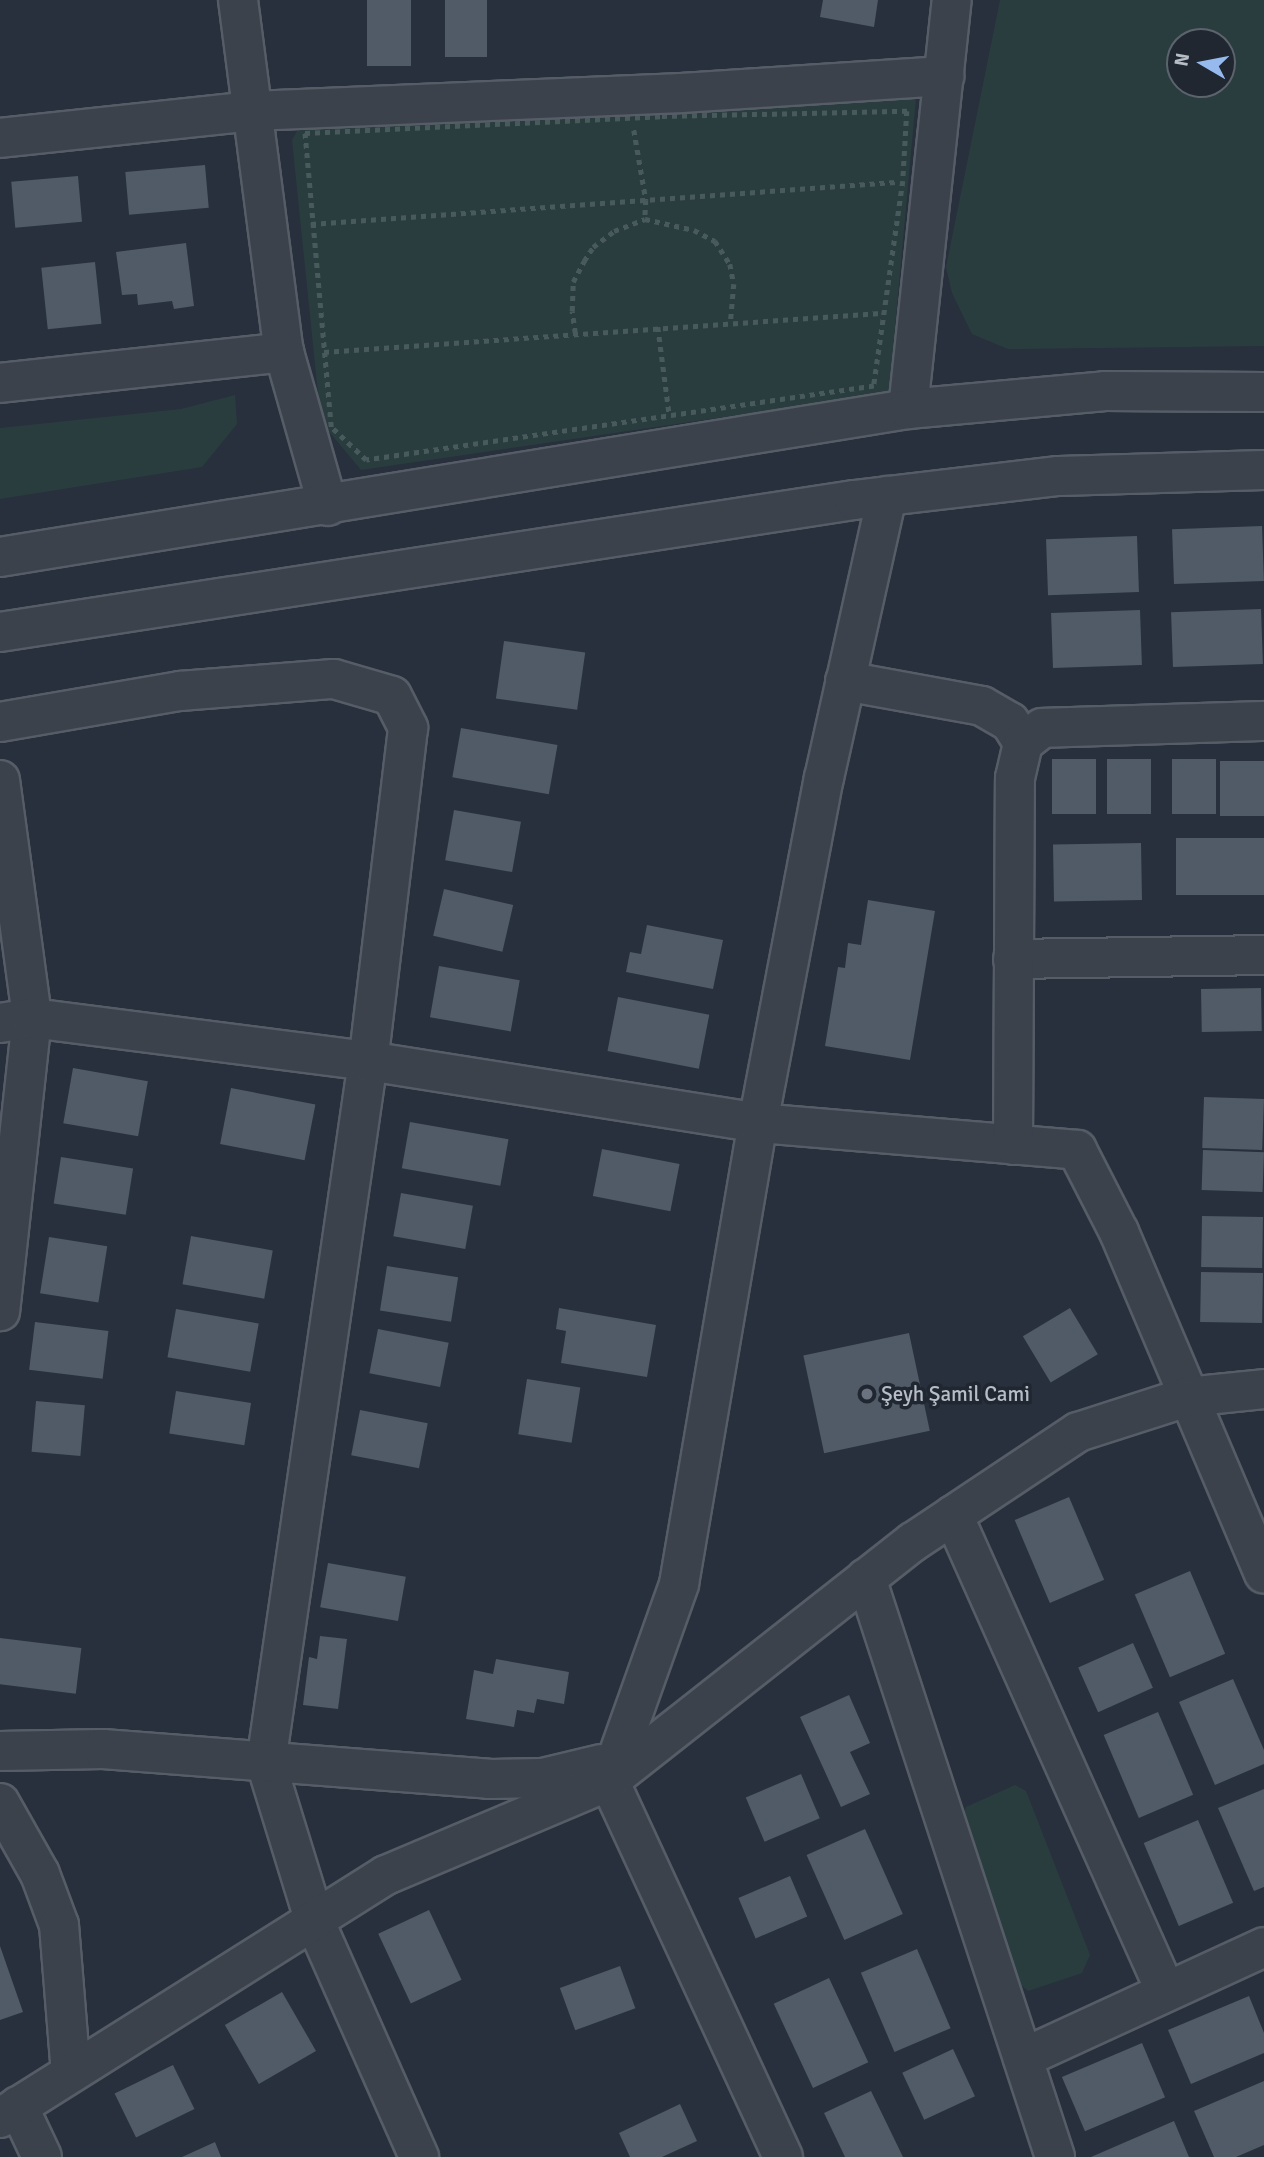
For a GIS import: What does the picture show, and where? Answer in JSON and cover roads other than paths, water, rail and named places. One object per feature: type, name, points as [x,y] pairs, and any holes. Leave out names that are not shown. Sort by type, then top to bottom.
[{"type":"street","points":[[238,0],[284,352],[328,506]]},
{"type":"street","points":[[908,409],[901,312],[918,181],[944,76],[952,0]]},
{"type":"street","points":[[0,138],[253,111],[631,106],[944,76]]},
{"type":"street","points":[[0,383],[284,352]]},
{"type":"street","points":[[0,557],[328,506],[672,431],[1105,391],[1264,392]]},
{"type":"street","points":[[0,632],[887,496],[1059,476],[1264,470]]},
{"type":"street","points":[[783,2157],[613,1771],[679,1584],[758,1124],[824,778],[887,496]]},
{"type":"street","points":[[0,722],[180,691],[334,679],[392,696],[408,728],[368,1061],[266,1763],[315,1922],[419,2157]]},
{"type":"street","points":[[845,681],[982,706],[1010,722],[1023,743]]},
{"type":"street","points":[[1013,1145],[1014,778],[1023,743],[1042,728],[1264,722]]},
{"type":"street","points":[[0,780],[16,1020],[0,1311]]},
{"type":"street","points":[[1013,959],[1264,955]]},
{"type":"street","points":[[16,1020],[368,1061],[758,1124],[1077,1150],[1119,1232],[1264,1573]]},
{"type":"street","points":[[42,2157],[9,2112],[386,1875],[613,1771],[866,1578],[953,1515],[1078,1432],[1187,1397],[1264,1389]]},
{"type":"street","points":[[953,1515],[1166,1992]]},
{"type":"street","points":[[866,1578],[1055,2157]]},
{"type":"street","points":[[0,1751],[103,1749],[489,1779],[543,1779],[613,1771]]},
{"type":"street","points":[[0,1803],[40,1874],[59,1925],[71,2073]]},
{"type":"street","points":[[1023,2058],[1264,1947]]},
{"type":"place","name":"Şeyh Şamil Cami","points":[[867,1394]]}]
